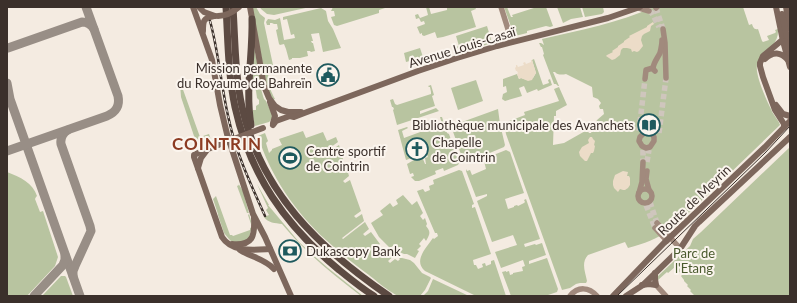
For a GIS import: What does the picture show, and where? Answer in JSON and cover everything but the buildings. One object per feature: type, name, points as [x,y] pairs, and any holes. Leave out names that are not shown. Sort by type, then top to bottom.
[{"type":"highway","points":[[226,7],[234,103],[244,139],[260,178],[279,209],[304,237],[331,263],[372,295]]},
{"type":"highway","points":[[233,7],[237,70],[242,106],[252,140],[265,169],[284,200],[310,231],[345,263],[389,296]]},
{"type":"highway","points":[[252,19],[252,49],[248,83],[250,122],[265,169]]},
{"type":"main road","points":[[193,7],[214,68],[220,105],[227,134],[254,214],[265,237],[274,269],[287,296]]},
{"type":"main road","points":[[199,7],[204,12],[216,16]]},
{"type":"main road","points":[[202,33],[204,21],[207,18],[229,14],[238,7]]},
{"type":"main road","points":[[250,7],[264,86],[275,114],[273,125]]},
{"type":"main road","name":"Avenue Louis-Casaï","points":[[210,148],[263,128],[278,125],[307,112],[433,66],[512,42],[608,18],[639,7]]},
{"type":"main road","points":[[776,7],[790,67]]},
{"type":"main road","points":[[780,7],[790,53]]},
{"type":"main road","points":[[786,7],[790,29]]},
{"type":"main road","points":[[783,41],[786,42],[790,53]]},
{"type":"main road","points":[[783,41],[763,56],[760,63],[763,77],[772,102],[784,124],[784,127]]},
{"type":"main road","points":[[761,69],[766,58],[775,53],[781,54],[788,60]]},
{"type":"main road","points":[[269,98],[275,106],[284,111],[307,112]]},
{"type":"main road","points":[[772,102],[783,114],[790,116]]},
{"type":"main road","name":"Route de Meyrin","points":[[613,296],[790,121]]},
{"type":"main road","name":"Route de Meyrin","points":[[626,296],[641,286],[680,249],[695,226],[790,136]]},
{"type":"main road","points":[[210,148],[198,153],[194,156],[194,159],[220,234],[227,243],[269,264],[274,269]]},
{"type":"main road","points":[[198,171],[200,158],[210,148]]},
{"type":"main road","points":[[227,243],[240,244],[250,241],[254,233],[254,214]]},
{"type":"main road","points":[[239,249],[268,250]]},
{"type":"main road","points":[[268,250],[291,296]]},
{"type":"main road","points":[[641,286],[649,284],[656,285],[655,273]]},
{"type":"street","points":[[501,7],[512,42]]},
{"type":"street","points":[[639,7],[649,11]]},
{"type":"street","points":[[657,68],[662,46],[661,29],[665,37],[666,63]]},
{"type":"street","points":[[657,68],[659,62],[666,63]]},
{"type":"street","points":[[645,79],[646,70],[657,68],[666,63]]},
{"type":"street","points":[[657,68],[666,78]]},
{"type":"street","points":[[641,134],[639,140],[646,148],[652,145],[653,137],[659,133]]},
{"type":"street","points":[[645,162],[646,179],[649,190],[651,194],[647,202],[641,201],[639,199],[639,193],[645,162]]},
{"type":"street","points":[[639,193],[644,189],[649,190]]},
{"type":"street","points":[[656,225],[678,247],[673,255]]},
{"type":"street","points":[[656,285],[666,296]]},
{"type":"street","points":[[570,296],[576,291],[582,289],[591,291],[597,296]]},
{"type":"green space","points":[[252,7],[256,7],[260,14],[265,18],[264,23],[273,65],[270,69],[268,82],[275,99],[273,100],[268,92]]},
{"type":"green space","points":[[260,7],[310,7],[274,15],[267,14]]},
{"type":"green space","points":[[333,7],[388,7],[379,10],[379,13],[337,26],[334,25],[331,17],[335,16],[334,11],[331,11]]},
{"type":"green space","points":[[426,7],[429,7],[431,14],[447,10],[447,7],[475,7],[476,9],[471,11],[476,27],[443,37],[437,38],[435,32],[424,36],[422,33],[420,34],[417,27],[425,24],[424,21],[421,22],[419,18],[416,19],[415,15],[418,14],[420,18],[428,15]]},
{"type":"green space","points":[[504,7],[507,7],[511,17],[513,17],[512,15],[537,7],[546,7],[553,26],[546,26],[527,31],[527,33],[515,36]]},
{"type":"green space","points":[[557,7],[580,7],[583,17],[571,19],[563,23]]},
{"type":"green space","points":[[582,7],[603,7],[604,12],[602,14],[585,17]]},
{"type":"green space","points":[[654,7],[743,7],[749,25],[752,24],[755,29],[758,29],[763,42],[769,40],[767,36],[775,33],[775,30],[778,29],[777,38],[771,48],[758,62],[757,69],[759,81],[780,125],[672,229],[655,239],[628,248],[625,242],[588,255],[584,264],[587,281],[586,283],[576,284],[570,288],[562,290],[506,134],[504,123],[525,115],[524,112],[559,101],[554,89],[559,87],[567,105],[556,111],[556,116],[554,116],[553,145],[564,143],[587,130],[591,133],[597,120],[604,114],[603,109],[600,109],[599,106],[601,103],[598,99],[593,97],[592,87],[566,74],[557,74],[553,72],[559,86],[554,84],[543,55],[542,47],[539,43],[544,45],[542,39],[613,22]]},
{"type":"green space","points":[[321,8],[326,11],[328,21],[341,48],[323,52],[319,33],[311,34],[313,41],[311,41],[315,51],[307,51],[308,56],[292,58],[289,60],[284,44],[279,44],[276,30],[278,29],[277,24],[270,23],[270,25],[267,25],[266,22],[268,19],[275,20],[280,18],[284,40],[295,38],[294,34],[291,35],[287,19],[283,20],[283,17]]},
{"type":"green space","points":[[487,26],[492,43],[461,52],[459,48],[453,48],[459,46],[456,36]]},
{"type":"green space","points":[[253,43],[262,85],[261,89],[264,99],[273,116],[269,122],[255,126],[252,114],[253,110],[256,110],[256,106],[259,104],[259,100],[257,98],[252,80]]},
{"type":"green space","points":[[420,48],[425,63],[421,65],[419,61],[410,64],[410,61],[406,62],[404,53]]},
{"type":"green space","points":[[534,59],[543,85],[549,83],[548,80],[550,79],[552,85],[538,91],[537,89],[527,93],[524,86],[519,88],[522,96],[505,101],[502,99],[503,94],[507,92],[506,86],[503,87],[503,79],[517,74],[519,79],[521,78],[527,80],[533,78],[536,73],[532,60]]},
{"type":"green space","points":[[476,80],[483,101],[458,110],[451,88]]},
{"type":"green space","points":[[180,84],[200,137],[209,134],[211,140],[217,140],[203,144],[195,139],[181,97]]},
{"type":"green space","points":[[431,85],[435,106],[420,111],[420,114],[436,108],[439,111],[397,125],[394,109],[390,100],[393,99],[397,105],[431,94],[430,87],[428,86]]},
{"type":"green space","points":[[498,109],[505,145],[504,147],[468,162],[463,160],[451,126]]},
{"type":"green space","points":[[440,117],[442,117],[459,163],[458,165],[444,171],[443,168],[435,171],[436,174],[419,181],[415,181],[411,177],[414,176],[413,173],[410,174],[407,164],[414,160],[423,159],[426,164],[425,158],[428,157],[426,153],[406,160],[398,130],[408,128],[402,131],[404,138],[442,124]]},
{"type":"green space","points":[[303,131],[306,138],[323,132],[327,141],[336,137],[338,142],[331,147],[333,149],[339,145],[343,159],[337,164],[339,166],[345,162],[349,176],[343,181],[345,183],[350,180],[361,211],[354,216],[356,218],[362,214],[364,221],[342,238],[343,239],[365,222],[369,229],[363,234],[365,236],[371,232],[380,244],[374,248],[376,251],[379,249],[382,252],[385,249],[391,254],[395,255],[388,261],[390,263],[395,259],[398,261],[400,259],[398,257],[410,260],[422,273],[431,278],[420,296],[399,296],[388,290],[331,244],[315,229],[294,205],[269,165],[258,136],[265,133],[268,141],[266,143],[269,153],[272,149],[282,145],[279,139]]},
{"type":"green space","name":"Parc de l'Etang","points":[[790,147],[790,295],[695,296],[690,291],[691,290],[687,286],[688,285],[681,276],[682,275],[675,267],[658,280],[658,276],[690,246],[693,239]]},
{"type":"green space","points":[[506,150],[510,152],[524,193],[505,199],[508,209],[524,203],[524,200],[526,199],[540,239],[524,244],[525,247],[542,243],[546,255],[529,261],[529,264],[547,258],[558,289],[557,292],[545,296],[511,296],[502,272],[509,271],[510,275],[523,271],[522,267],[525,266],[523,260],[501,268],[495,252],[517,245],[513,235],[492,242],[477,201],[487,196],[487,194],[476,197],[466,171],[467,169],[467,171],[470,170],[472,175],[486,169],[484,161],[487,160],[486,158]]},
{"type":"green space","points":[[459,170],[462,171],[474,204],[472,205],[472,208],[475,207],[491,254],[473,260],[474,265],[476,265],[478,269],[483,267],[482,264],[485,263],[486,266],[491,264],[491,261],[494,260],[506,296],[476,296],[425,271],[420,263],[424,250],[433,238],[434,239],[438,236],[437,233],[435,233],[417,191],[423,189],[425,192],[430,190],[429,186],[434,184],[433,180]]},
{"type":"green space","points":[[7,172],[25,181],[35,191],[37,196],[35,199],[40,212],[43,211],[58,257],[55,266],[27,296],[7,296]]},
{"type":"green space","points":[[238,183],[243,191],[249,213],[247,213],[237,186],[239,185]]},
{"type":"green space","points":[[257,184],[268,205],[299,242],[363,296],[350,288],[329,271],[300,244],[282,224],[272,222],[264,217],[269,215],[266,210],[268,208]]},
{"type":"green space","points":[[403,195],[412,205],[417,201],[423,213],[420,216],[423,220],[425,218],[427,224],[426,226],[429,230],[429,235],[426,241],[424,238],[419,244],[421,246],[417,250],[419,251],[415,258],[395,250],[397,248],[394,245],[390,248],[379,237],[371,223],[383,215],[380,211],[390,203],[393,207],[398,204],[396,200]]},
{"type":"green space","points":[[216,196],[230,235],[233,236],[250,230],[252,227],[249,238],[243,242],[232,242],[224,233],[213,199]]},
{"type":"green space","points":[[249,214],[251,221],[252,227],[248,215]]},
{"type":"green space","points":[[61,276],[66,277],[73,296],[42,296]]},
{"type":"green space","points":[[433,279],[469,296],[423,296],[428,291]]},
{"type":"shaded area","points":[[653,22],[654,24],[651,26],[650,31],[642,36],[641,40],[643,46],[639,51],[632,52],[631,49],[623,48],[620,55],[615,59],[612,60],[606,56],[613,52],[612,51],[630,37],[629,36],[647,27]]},
{"type":"shaded area","points":[[531,60],[536,73],[532,80],[528,81],[521,78],[519,79],[515,68],[516,65],[518,67],[524,65],[523,63],[525,62],[526,64],[531,62]]},
{"type":"shaded area","points":[[592,137],[595,141],[594,151],[591,153],[587,161],[585,161],[580,156],[579,152],[582,147],[589,143],[588,140]]},
{"type":"shaded area","points":[[623,171],[628,172],[627,176],[630,178],[630,185],[625,190],[620,189],[618,192],[614,188],[613,181],[615,175]]},
{"type":"taxiway","points":[[7,151],[107,116],[113,113],[117,108],[118,96],[86,7]]},
{"type":"taxiway","points":[[8,48],[82,22],[86,22],[94,29]]},
{"type":"taxiway","points":[[7,83],[10,99],[80,296]]},
{"type":"taxiway","points":[[68,130],[62,136],[61,144],[91,231],[75,266],[73,276]]},
{"type":"taxiway","points":[[34,296],[63,265],[65,255]]},
{"type":"tunnel","points":[[656,8],[663,29]]},
{"type":"tunnel","points":[[649,11],[652,13],[659,27]]},
{"type":"tunnel","points":[[659,133],[666,78]]},
{"type":"tunnel","points":[[639,131],[645,79]]},
{"type":"tunnel","points":[[643,150],[643,162]]},
{"type":"tunnel","points":[[647,162],[649,150]]},
{"type":"tunnel","points":[[650,202],[657,223]]},
{"type":"tunnel","points":[[646,205],[655,228]]},
{"type":"tram line","points":[[617,296],[765,153],[790,126]]},
{"type":"railway","points":[[210,21],[216,45],[226,108],[232,132],[244,169],[265,216]]},
{"type":"place","name":"Mission permanente du Royaume de Bahreïn","points":[[328,75]]},
{"type":"place","name":"Bibliothèque municipale des Avanchets","points":[[649,125]]},
{"type":"place","name":"Chapelle de Cointrin","points":[[417,149]]},
{"type":"place","name":"Centre sportif de Cointrin","points":[[290,158]]},
{"type":"place","name":"Dukascopy Bank","points":[[290,251]]},
{"type":"district","name":"COINTRIN","points":[[217,144]]}]
